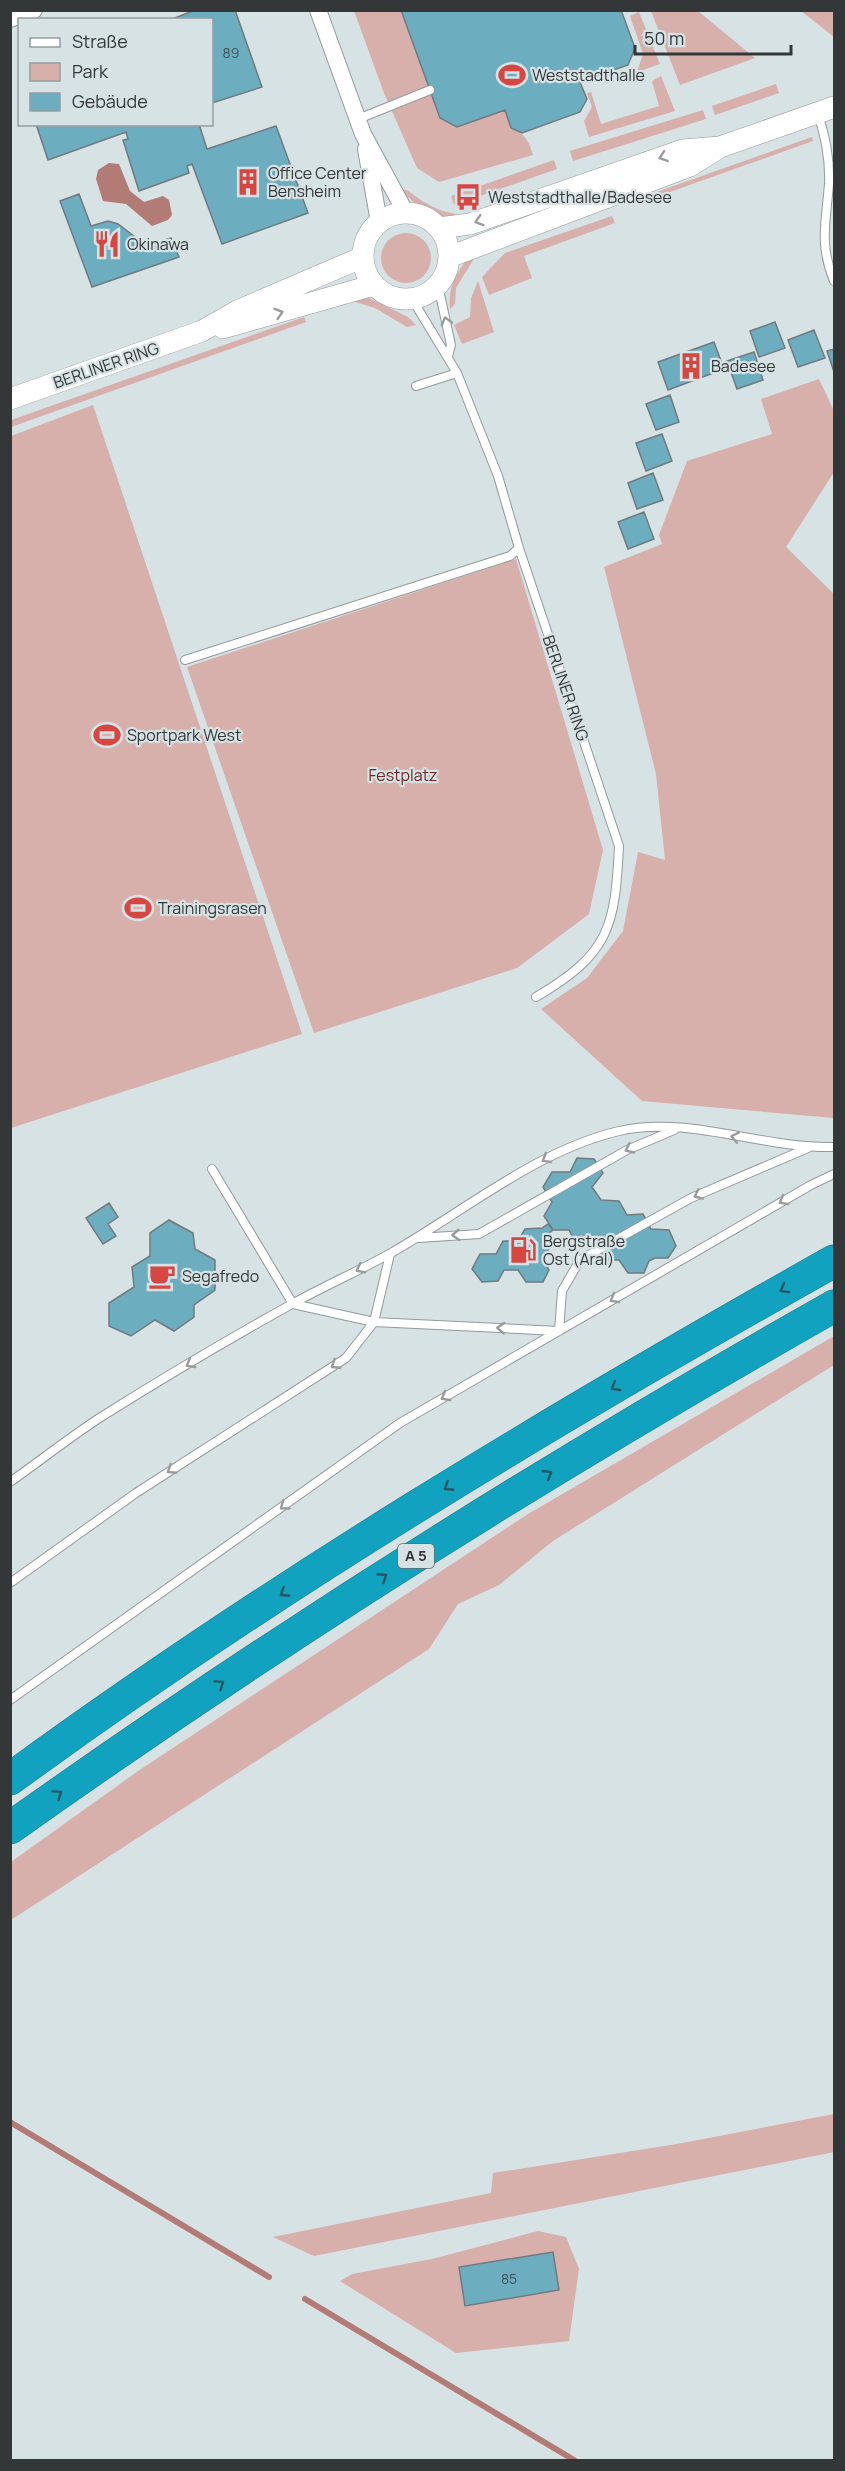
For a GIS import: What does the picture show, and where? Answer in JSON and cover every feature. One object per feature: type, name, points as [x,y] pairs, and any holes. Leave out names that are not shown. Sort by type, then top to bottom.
[{"type":"highway","name":"A 5","points":[[10,1779],[210,1642],[454,1483],[712,1329],[834,1260]]},
{"type":"highway","name":"A 5","points":[[10,1828],[100,1764],[482,1513],[834,1306]]},
{"type":"street","points":[[10,19],[34,10]]},
{"type":"street","points":[[318,10],[360,126],[406,213]]},
{"type":"street","points":[[449,257],[690,166],[720,147],[826,110]]},
{"type":"street","points":[[360,126],[379,222]]},
{"type":"street","points":[[440,228],[470,224],[683,150],[720,147]]},
{"type":"street","points":[[406,213],[425,217],[440,228],[447,241],[449,257],[447,271],[438,285],[426,294],[412,299],[391,297],[374,285],[366,272],[363,257],[367,238],[379,222],[392,215],[406,213]]},
{"type":"street","name":"BERLINER RING","points":[[10,399],[202,331],[237,311],[363,257]]},
{"type":"street","name":"BERLINER RING","points":[[202,331],[234,327],[374,285]]},
{"type":"lane","points":[[360,126],[430,90]]},
{"type":"lane","points":[[826,110],[823,130],[829,181],[823,238],[827,263],[834,281]]},
{"type":"lane","name":"BERLINER RING","points":[[438,285],[451,345],[448,356]]},
{"type":"lane","name":"BERLINER RING","points":[[412,299],[457,373],[498,476],[519,548],[619,846],[617,890],[608,931],[583,965],[536,997]]},
{"type":"lane","points":[[416,386],[457,373]]},
{"type":"lane","points":[[185,660],[510,556],[519,548]]},
{"type":"lane","points":[[416,1238],[479,1234],[627,1150],[683,1126]]},
{"type":"lane","points":[[10,1482],[99,1419],[293,1304],[390,1254],[555,1154],[620,1131],[683,1126],[753,1141],[834,1147]]},
{"type":"lane","points":[[559,1331],[562,1291],[580,1260],[691,1198],[810,1147]]},
{"type":"lane","points":[[212,1169],[293,1304],[374,1322],[559,1331]]},
{"type":"lane","points":[[10,1700],[400,1423],[811,1185],[834,1174]]},
{"type":"lane","points":[[10,1583],[136,1493],[346,1358],[374,1322],[390,1254]]},
{"type":"green space","points":[[354,11],[401,11],[440,118],[457,127],[505,110],[511,128],[526,138],[533,155],[439,182],[417,168],[384,93]]},
{"type":"green space","points":[[651,11],[698,11],[755,58],[680,85]]},
{"type":"green space","points":[[801,11],[834,11],[834,37]]},
{"type":"green space","points":[[639,12],[660,64],[637,72],[643,54],[630,16]]},
{"type":"green space","points":[[661,76],[675,111],[589,137],[584,121],[592,107],[587,93],[591,92],[601,124],[659,106],[652,81]]},
{"type":"green space","points":[[776,84],[779,93],[715,115],[712,106]]},
{"type":"green space","points":[[703,110],[706,119],[573,161],[570,151]]},
{"type":"green space","points":[[812,137],[813,141],[639,203],[637,199]]},
{"type":"green space","points":[[554,160],[557,169],[454,205],[451,196]]},
{"type":"green space","points":[[401,190],[407,190],[431,206],[462,218],[453,218],[428,211]]},
{"type":"green space","points":[[612,216],[615,223],[524,256],[532,278],[489,295],[482,277],[505,253]]},
{"type":"green space","points":[[406,233],[424,240],[431,258],[424,276],[406,283],[388,276],[381,258],[388,240]]},
{"type":"green space","points":[[473,253],[475,257],[456,288],[455,304],[450,309],[452,285]]},
{"type":"green space","points":[[478,281],[494,332],[462,344],[454,325],[470,317],[471,298]]},
{"type":"green space","points":[[367,297],[408,317],[416,325],[407,327],[375,308],[352,301]]},
{"type":"green space","points":[[304,317],[306,322],[11,427],[11,420]]},
{"type":"green space","points":[[819,379],[834,411],[834,472],[786,547],[834,594],[834,1118],[642,1101],[541,1009],[587,978],[623,931],[638,852],[665,860],[656,774],[604,567],[662,544],[659,535],[687,461],[772,434],[761,399]]},
{"type":"green space","name":"Sportpark West","points":[[93,405],[302,1034],[11,1128],[11,436]]},
{"type":"green space","name":"Festplatz","points":[[516,559],[603,850],[589,914],[517,968],[314,1033],[187,667]]},
{"type":"green space","points":[[834,1336],[834,1365],[553,1541],[499,1585],[458,1604],[429,1649],[11,1920],[11,1862],[141,1769],[528,1514]]},
{"type":"green space","points":[[834,2114],[834,2152],[314,2256],[273,2237],[491,2193],[493,2173],[677,2144]]},
{"type":"green space","points":[[538,2231],[566,2237],[579,2269],[569,2341],[456,2353],[340,2281],[352,2274],[432,2259]]},
{"type":"shaded area","points":[[109,163],[119,164],[130,191],[144,202],[163,196],[169,200],[172,215],[168,220],[152,226],[126,204],[103,201],[96,179],[98,170]]},
{"type":"building","points":[[195,10],[235,10],[262,87],[213,103],[213,18],[175,18]]},
{"type":"building","name":"Weststadthalle","points":[[401,10],[621,10],[635,48],[628,65],[580,82],[587,99],[580,112],[522,133],[511,128],[505,110],[457,127],[440,118]]},
{"type":"building","name":"Office Center Bensheim","points":[[37,126],[200,126],[207,149],[276,126],[308,213],[222,244],[192,164],[187,166],[189,173],[139,191],[123,140],[128,139],[126,132],[48,160]]},
{"type":"building","name":"Okinawa","points":[[79,194],[91,226],[108,221],[118,224],[135,237],[139,249],[171,238],[179,257],[92,287],[60,201]]},
{"type":"building","points":[[775,322],[785,348],[759,357],[750,331]]},
{"type":"building","points":[[814,330],[825,358],[798,367],[788,340]]},
{"type":"building","name":"Badesee","points":[[714,342],[724,369],[668,390],[658,362]]},
{"type":"building","points":[[834,349],[834,372],[827,351]]},
{"type":"building","points":[[754,352],[763,380],[737,389],[727,361]]},
{"type":"building","points":[[670,395],[679,422],[656,430],[646,404]]},
{"type":"building","points":[[662,434],[672,461],[646,471],[636,443]]},
{"type":"building","points":[[653,473],[663,500],[637,509],[628,483]]},
{"type":"building","points":[[644,512],[654,539],[628,549],[618,522]]},
{"type":"building","points":[[577,1158],[594,1159],[603,1173],[592,1187],[601,1200],[619,1201],[627,1215],[643,1214],[651,1229],[669,1230],[676,1246],[668,1258],[655,1258],[649,1261],[644,1273],[628,1273],[619,1260],[602,1260],[593,1244],[577,1245],[569,1230],[553,1230],[544,1216],[552,1202],[543,1187],[552,1172],[570,1172]]},
{"type":"building","points":[[109,1203],[118,1217],[108,1224],[116,1236],[103,1244],[86,1218]]},
{"type":"building","points":[[169,1220],[193,1233],[195,1249],[215,1260],[215,1290],[194,1305],[194,1317],[174,1331],[155,1320],[131,1336],[109,1326],[109,1303],[134,1287],[132,1267],[150,1256],[150,1233]]},
{"type":"building","name":"Bergstraße Ost (Aral)","points":[[548,1224],[553,1230],[546,1235],[552,1245],[542,1258],[549,1270],[543,1282],[526,1282],[518,1270],[504,1270],[498,1281],[482,1282],[472,1269],[480,1254],[496,1254],[503,1241],[518,1241],[525,1229],[542,1228]]},
{"type":"building","points":[[553,2252],[559,2290],[465,2306],[459,2267]]},
{"type":"waterway","points":[[10,2122],[269,2277]]},
{"type":"waterway","points":[[305,2299],[574,2460]]},
{"type":"place","name":"Weststadthalle","points":[[512,75]]},
{"type":"place","name":"Office Center Bensheim","points":[[248,182]]},
{"type":"place","name":"Weststadthalle/Badesee","points":[[468,197]]},
{"type":"place","name":"Okinawa","points":[[107,244]]},
{"type":"place","name":"Badesee","points":[[691,366]]},
{"type":"place","name":"Sportpark West","points":[[107,735]]},
{"type":"place","name":"Trainingsrasen","points":[[138,908]]},
{"type":"place","name":"Bergstraße Ost (Aral)","points":[[523,1250]]},
{"type":"place","name":"Segafredo","points":[[162,1276]]}]
